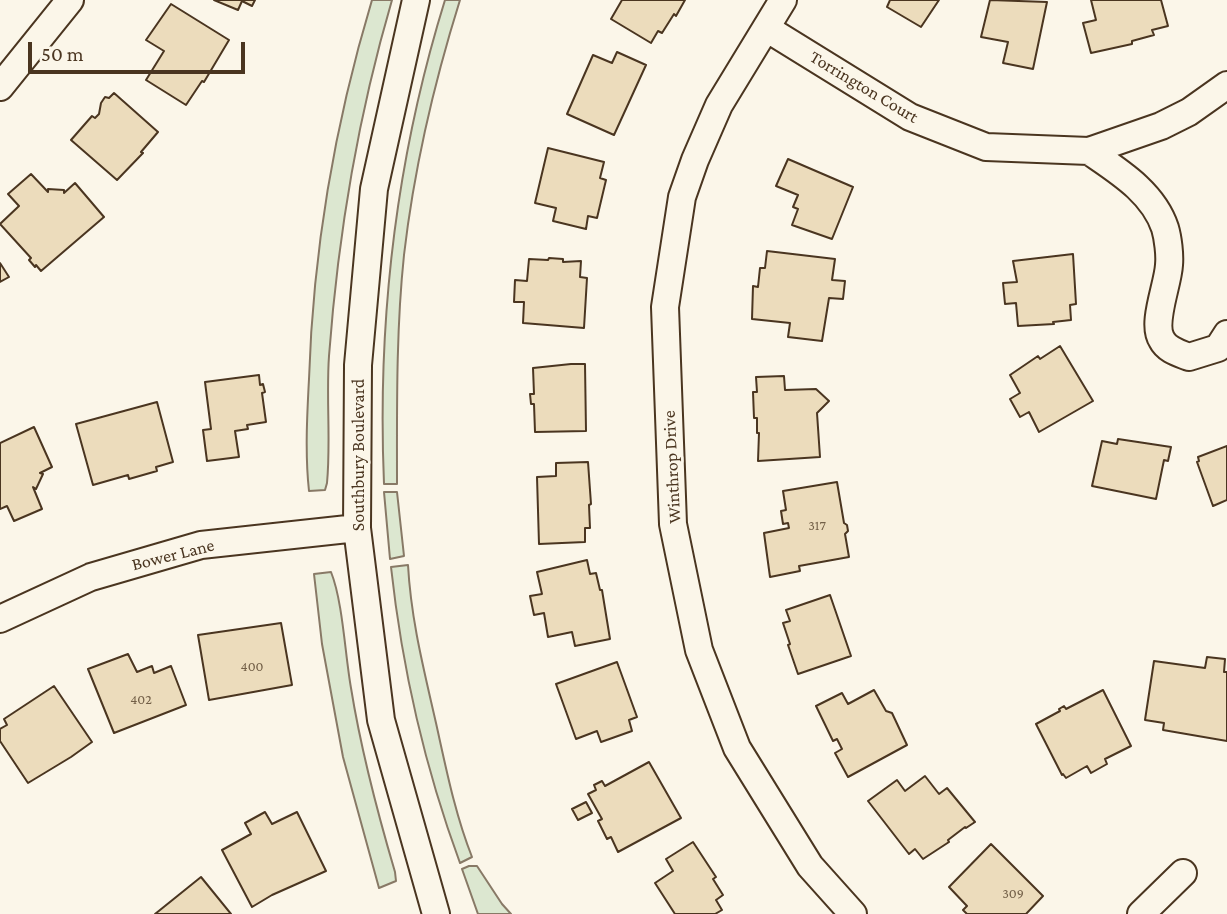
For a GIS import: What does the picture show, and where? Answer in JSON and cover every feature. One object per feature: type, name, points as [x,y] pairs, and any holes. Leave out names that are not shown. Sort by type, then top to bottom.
[{"type":"street","points":[[0,87],[70,0]]},
{"type":"street","name":"Southbury Boulevard","points":[[416,0],[374,189],[358,365],[357,528],[381,720],[433,912]]},
{"type":"street","name":"Winthrop Drive","points":[[783,0],[719,105],[682,197],[665,307],[673,524],[699,650],[737,748],[810,866],[853,914]]},
{"type":"street","name":"Torrington Court","points":[[766,28],[910,117],[986,147],[1089,151],[1161,126],[1189,112],[1227,85]]},
{"type":"street","points":[[1089,151],[1126,177],[1147,197],[1164,227],[1169,265],[1158,324],[1160,339],[1170,349],[1189,357],[1218,348],[1227,334]]},
{"type":"street","name":"Bower Lane","points":[[0,619],[91,577],[201,545],[357,528]]},
{"type":"street","points":[[1141,914],[1183,873]]},
{"type":"green space","points":[[372,0],[392,0],[359,132],[344,221],[329,356],[327,483],[325,490],[309,491],[307,449],[311,331],[321,235],[347,93]]},
{"type":"green space","points":[[445,0],[460,0],[426,126],[413,191],[401,284],[397,484],[384,484],[384,361],[393,239],[414,119]]},
{"type":"green space","points":[[384,492],[397,492],[404,556],[390,559]]},
{"type":"green space","points":[[408,565],[423,664],[451,791],[472,857],[460,863],[436,791],[408,680],[391,567]]},
{"type":"green space","points":[[331,572],[341,613],[360,734],[395,872],[396,881],[379,888],[343,757],[322,644],[314,574]]},
{"type":"green space","points":[[477,866],[511,914],[478,914],[462,869]]},
{"type":"building","points":[[214,0],[255,0],[252,6],[242,1],[238,10]]},
{"type":"building","points":[[622,0],[685,0],[676,16],[674,14],[662,33],[658,31],[651,43],[611,19]]},
{"type":"building","points":[[890,0],[939,0],[921,27],[887,7]]},
{"type":"building","points":[[990,0],[1047,2],[1033,69],[1003,63],[1008,42],[981,37]]},
{"type":"building","points":[[1091,0],[1161,0],[1168,26],[1152,30],[1154,35],[1132,41],[1132,44],[1091,53],[1083,23],[1096,20]]},
{"type":"building","points":[[171,4],[229,40],[204,82],[202,81],[186,105],[146,80],[164,51],[146,40]]},
{"type":"building","points":[[617,52],[646,65],[614,135],[567,114],[593,55],[612,63]]},
{"type":"building","points":[[114,93],[158,132],[141,152],[143,153],[117,180],[71,140],[92,116],[95,118],[99,114],[105,97],[109,98]]},
{"type":"building","points":[[548,148],[604,162],[600,178],[606,180],[597,218],[588,216],[586,229],[553,221],[556,208],[535,203]]},
{"type":"building","points":[[788,159],[853,187],[832,239],[792,225],[798,209],[793,207],[798,195],[776,186]]},
{"type":"building","points":[[31,174],[48,192],[48,189],[64,190],[64,193],[75,183],[104,217],[41,271],[0,224],[19,206],[8,194]]},
{"type":"building","points":[[767,251],[835,259],[832,280],[845,281],[843,299],[829,298],[822,341],[788,337],[790,323],[752,319],[753,286],[758,287],[760,268],[765,268]]},
{"type":"building","points":[[1073,254],[1076,304],[1070,305],[1071,320],[1018,326],[1016,303],[1005,304],[1003,283],[1017,282],[1013,261]]},
{"type":"building","points":[[529,259],[563,259],[563,262],[581,261],[580,277],[587,278],[584,328],[523,323],[524,302],[514,302],[515,280],[527,281]]},
{"type":"building","points":[[0,263],[9,277],[0,282]]},
{"type":"building","points":[[1060,346],[1093,401],[1039,432],[1029,412],[1020,417],[1010,399],[1020,393],[1010,375],[1038,356],[1040,359]]},
{"type":"building","points":[[585,364],[586,431],[535,432],[534,404],[531,404],[530,394],[534,394],[533,368]]},
{"type":"building","points":[[259,375],[260,385],[263,384],[265,392],[262,393],[266,422],[247,425],[248,429],[235,431],[239,457],[207,461],[203,430],[211,429],[205,382]]},
{"type":"building","points":[[784,376],[785,390],[816,389],[829,401],[817,413],[820,457],[758,461],[759,433],[757,418],[754,418],[753,392],[757,392],[756,377]]},
{"type":"building","points":[[157,402],[173,462],[156,467],[157,471],[129,479],[128,475],[93,485],[76,424]]},
{"type":"building","points":[[34,427],[52,467],[40,473],[43,474],[36,489],[33,487],[42,509],[14,521],[7,506],[0,509],[0,443]]},
{"type":"building","points":[[1118,439],[1171,447],[1168,461],[1164,460],[1156,499],[1092,486],[1102,441],[1117,444]]},
{"type":"building","points":[[1227,446],[1227,500],[1213,506],[1197,462],[1198,457]]},
{"type":"building","points":[[588,462],[591,504],[590,528],[585,528],[585,542],[539,544],[537,477],[556,476],[556,463]]},
{"type":"building","points":[[837,482],[844,523],[848,531],[845,534],[849,557],[799,566],[800,571],[770,577],[764,533],[789,528],[788,523],[783,524],[781,511],[786,510],[783,491]]},
{"type":"building","points":[[587,560],[590,574],[596,573],[602,590],[610,639],[575,646],[572,632],[548,637],[544,613],[534,615],[530,596],[542,594],[537,572]]},
{"type":"building","points":[[830,595],[851,656],[798,674],[783,623],[790,621],[786,610]]},
{"type":"building","points":[[281,623],[292,685],[209,700],[198,635]]},
{"type":"building","points":[[128,654],[137,672],[152,666],[154,673],[171,666],[186,705],[114,733],[88,669]]},
{"type":"building","points":[[1207,657],[1225,659],[1227,741],[1163,730],[1164,723],[1145,720],[1154,661],[1205,668]]},
{"type":"building","points":[[617,662],[637,717],[629,720],[632,731],[601,742],[597,731],[576,739],[556,684]]},
{"type":"building","points":[[54,686],[92,742],[28,783],[0,741],[0,729],[7,725],[4,719]]},
{"type":"building","points":[[874,690],[886,711],[892,713],[907,745],[848,777],[835,753],[842,749],[837,739],[833,741],[816,706],[842,693],[848,704]]},
{"type":"building","points":[[1103,690],[1131,746],[1105,759],[1107,764],[1091,773],[1087,766],[1066,778],[1036,724],[1064,706],[1066,709]]},
{"type":"building","points":[[649,762],[681,818],[618,852],[611,837],[607,839],[598,821],[602,819],[588,794],[596,790],[594,785],[602,781],[605,786]]},
{"type":"building","points":[[925,776],[939,794],[947,788],[975,822],[923,859],[915,849],[909,854],[868,801],[897,780],[905,791]]},
{"type":"building","points":[[586,802],[592,813],[578,820],[572,809]]},
{"type":"building","points":[[265,812],[272,824],[297,812],[326,871],[252,907],[222,850],[251,834],[245,823]]},
{"type":"building","points":[[693,842],[716,877],[713,879],[723,895],[716,900],[722,910],[715,914],[675,914],[655,883],[673,871],[666,859]]},
{"type":"building","points":[[991,844],[1043,896],[1026,914],[967,914],[963,910],[967,906],[949,887]]},
{"type":"building","points":[[201,877],[231,914],[155,914]]}]
